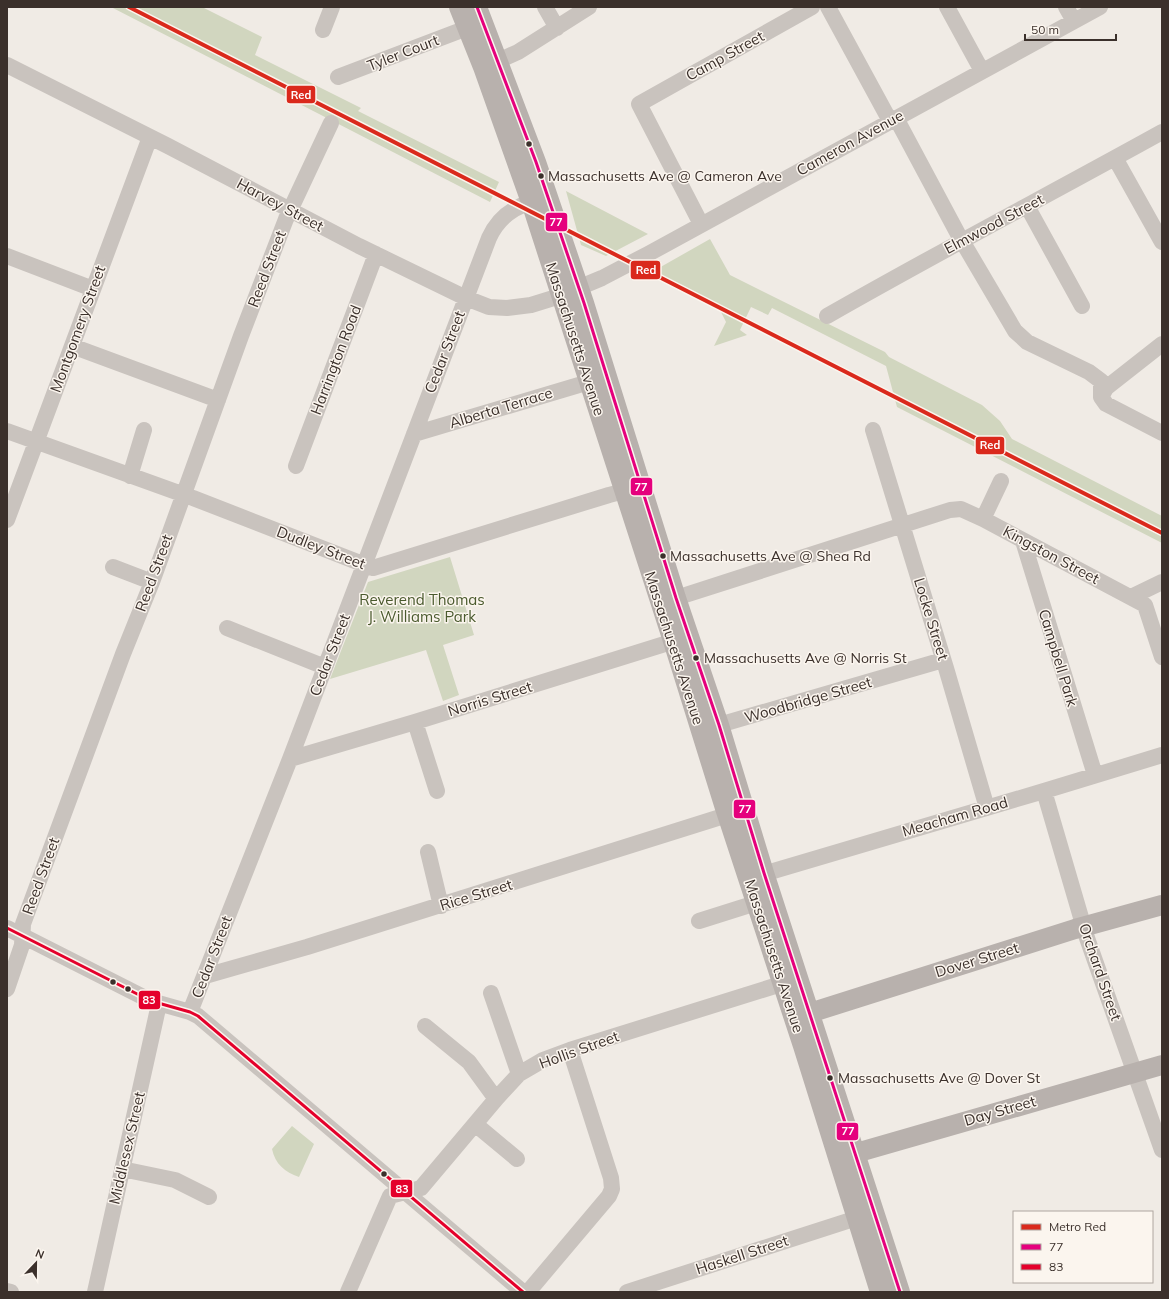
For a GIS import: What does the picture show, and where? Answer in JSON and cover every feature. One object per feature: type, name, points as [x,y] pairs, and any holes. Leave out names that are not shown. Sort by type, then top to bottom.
[{"type":"main road","name":"Massachusetts Avenue","points":[[459,7],[476,20],[490,64],[539,199],[888,1285]]},
{"type":"main road","name":"Massachusetts Avenue","points":[[569,292],[589,382],[676,598],[681,639],[719,725],[737,813]]},
{"type":"main road","name":"Massachusetts Avenue","points":[[756,876],[756,903],[790,982]]},
{"type":"main road","name":"Dover Street","points":[[802,1015],[1084,927],[1162,905]]},
{"type":"main road","name":"Day Street","points":[[847,1156],[1162,1065]]},
{"type":"main road","name":"Massachusetts Avenue","points":[[847,1156],[858,1218],[888,1285]]},
{"type":"street","points":[[323,30],[332,7]]},
{"type":"street","points":[[545,7],[557,28]]},
{"type":"street","points":[[490,64],[518,52],[589,7]]},
{"type":"street","name":"Camp Street","points":[[701,224],[638,104],[812,7]]},
{"type":"street","points":[[828,7],[1016,331],[1027,342],[1089,372],[1101,381],[1101,397],[1106,404],[1162,433]]},
{"type":"street","points":[[947,7],[982,71]]},
{"type":"street","points":[[1066,7],[1074,21]]},
{"type":"street","name":"Cameron Avenue","points":[[569,292],[602,278],[1100,7]]},
{"type":"street","name":"Tyler Court","points":[[338,77],[476,20]]},
{"type":"street","name":"Harvey Street","points":[[8,70],[150,137],[289,210],[466,298],[489,307],[507,308],[531,305],[569,292]]},
{"type":"street","name":"Reed Street","points":[[7,989],[22,945],[23,924],[123,654],[152,582],[289,210],[331,123]]},
{"type":"street","name":"Elmwood Street","points":[[826,316],[896,276],[1162,132]]},
{"type":"street","name":"Montgomery Street","points":[[7,520],[150,137]]},
{"type":"street","points":[[1115,158],[1162,242]]},
{"type":"street","name":"Cedar Street","points":[[190,1012],[290,759],[493,229],[507,214],[521,205],[539,199]]},
{"type":"street","points":[[1027,206],[1082,306]]},
{"type":"street","name":"Harrington Road","points":[[296,466],[376,254]]},
{"type":"street","points":[[7,256],[93,289]]},
{"type":"street","points":[[1101,397],[1106,388],[1162,344]]},
{"type":"street","points":[[72,346],[218,400]]},
{"type":"street","name":"Alberta Terrace","points":[[414,434],[589,382]]},
{"type":"street","points":[[130,476],[144,430]]},
{"type":"street","name":"Locke Street","points":[[873,430],[987,808]]},
{"type":"street","name":"Dudley Street","points":[[7,431],[183,495],[373,568],[632,489]]},
{"type":"street","points":[[983,519],[1001,481]]},
{"type":"street","name":"Kingston Street","points":[[676,598],[950,510],[961,509],[983,519],[1145,605],[1162,657]]},
{"type":"street","name":"Campbell Park","points":[[1023,541],[1094,775]]},
{"type":"street","points":[[113,567],[152,582]]},
{"type":"street","points":[[1131,597],[1162,582]]},
{"type":"street","points":[[227,628],[325,666]]},
{"type":"street","name":"Norris Street","points":[[290,759],[415,722],[681,639]]},
{"type":"street","name":"Woodbridge Street","points":[[719,725],[943,660]]},
{"type":"street","points":[[415,722],[437,791]]},
{"type":"street","name":"Meacham Road","points":[[756,876],[1162,755]]},
{"type":"street","name":"Orchard Street","points":[[1044,791],[1084,927],[1162,1150]]},
{"type":"street","name":"Rice Street","points":[[205,976],[307,948],[737,813]]},
{"type":"street","points":[[428,852],[441,906]]},
{"type":"street","points":[[699,921],[756,903]]},
{"type":"street","points":[[7,928],[159,1004],[190,1012],[217,1032],[523,1292]]},
{"type":"street","name":"Hollis Street","points":[[348,1292],[390,1196],[421,1188],[519,1074],[543,1060],[570,1050],[790,982]]},
{"type":"street","points":[[491,993],[519,1074]]},
{"type":"street","name":"Middlesex Street","points":[[95,1292],[159,1004]]},
{"type":"street","points":[[424,1026],[469,1062],[496,1099]]},
{"type":"street","points":[[528,1292],[609,1196],[612,1189],[611,1178],[570,1050]]},
{"type":"street","points":[[475,1124],[517,1159]]},
{"type":"street","points":[[122,1169],[175,1180],[209,1197]]},
{"type":"street","name":"Haskell Street","points":[[626,1292],[858,1218]]},
{"type":"street","points":[[7,1291],[11,1292]]},
{"type":"green space","points":[[111,7],[202,7],[262,37],[255,55],[361,108],[358,111],[499,182],[490,202]]},
{"type":"green space","points":[[566,191],[648,234],[606,256],[581,245]]},
{"type":"green space","points":[[710,239],[730,275],[885,352],[889,357],[982,405],[1000,421],[1012,439],[1162,516],[1162,543],[897,407],[886,366],[772,308],[768,315],[751,307],[740,330],[747,335],[714,346],[726,322],[717,304],[650,273]]},
{"type":"green space","name":"Reverend Thomas J. Williams Park","points":[[450,557],[474,635],[443,645],[459,695],[443,701],[426,650],[330,679],[368,582]]},
{"type":"green space","points":[[292,1126],[314,1144],[299,1177],[289,1173],[281,1167],[273,1154],[272,1149]]},
{"type":"metro line","name":"Red","points":[[129,7],[1162,533]]},
{"type":"transit line","name":"77","points":[[477,7],[536,162],[584,303],[676,598],[719,725],[764,873],[900,1292]]},
{"type":"transit line","name":"83","points":[[7,928],[151,1001],[190,1012],[198,1016],[523,1292]]},
{"type":"place","name":"Massachusetts Ave @ Cameron Ave","points":[[541,176]]},
{"type":"place","name":"Massachusetts Ave @ Shea Rd","points":[[663,556]]},
{"type":"place","name":"Massachusetts Ave @ Norris St","points":[[696,658]]},
{"type":"place","name":"Massachusetts Ave @ Dover St","points":[[830,1078]]}]
